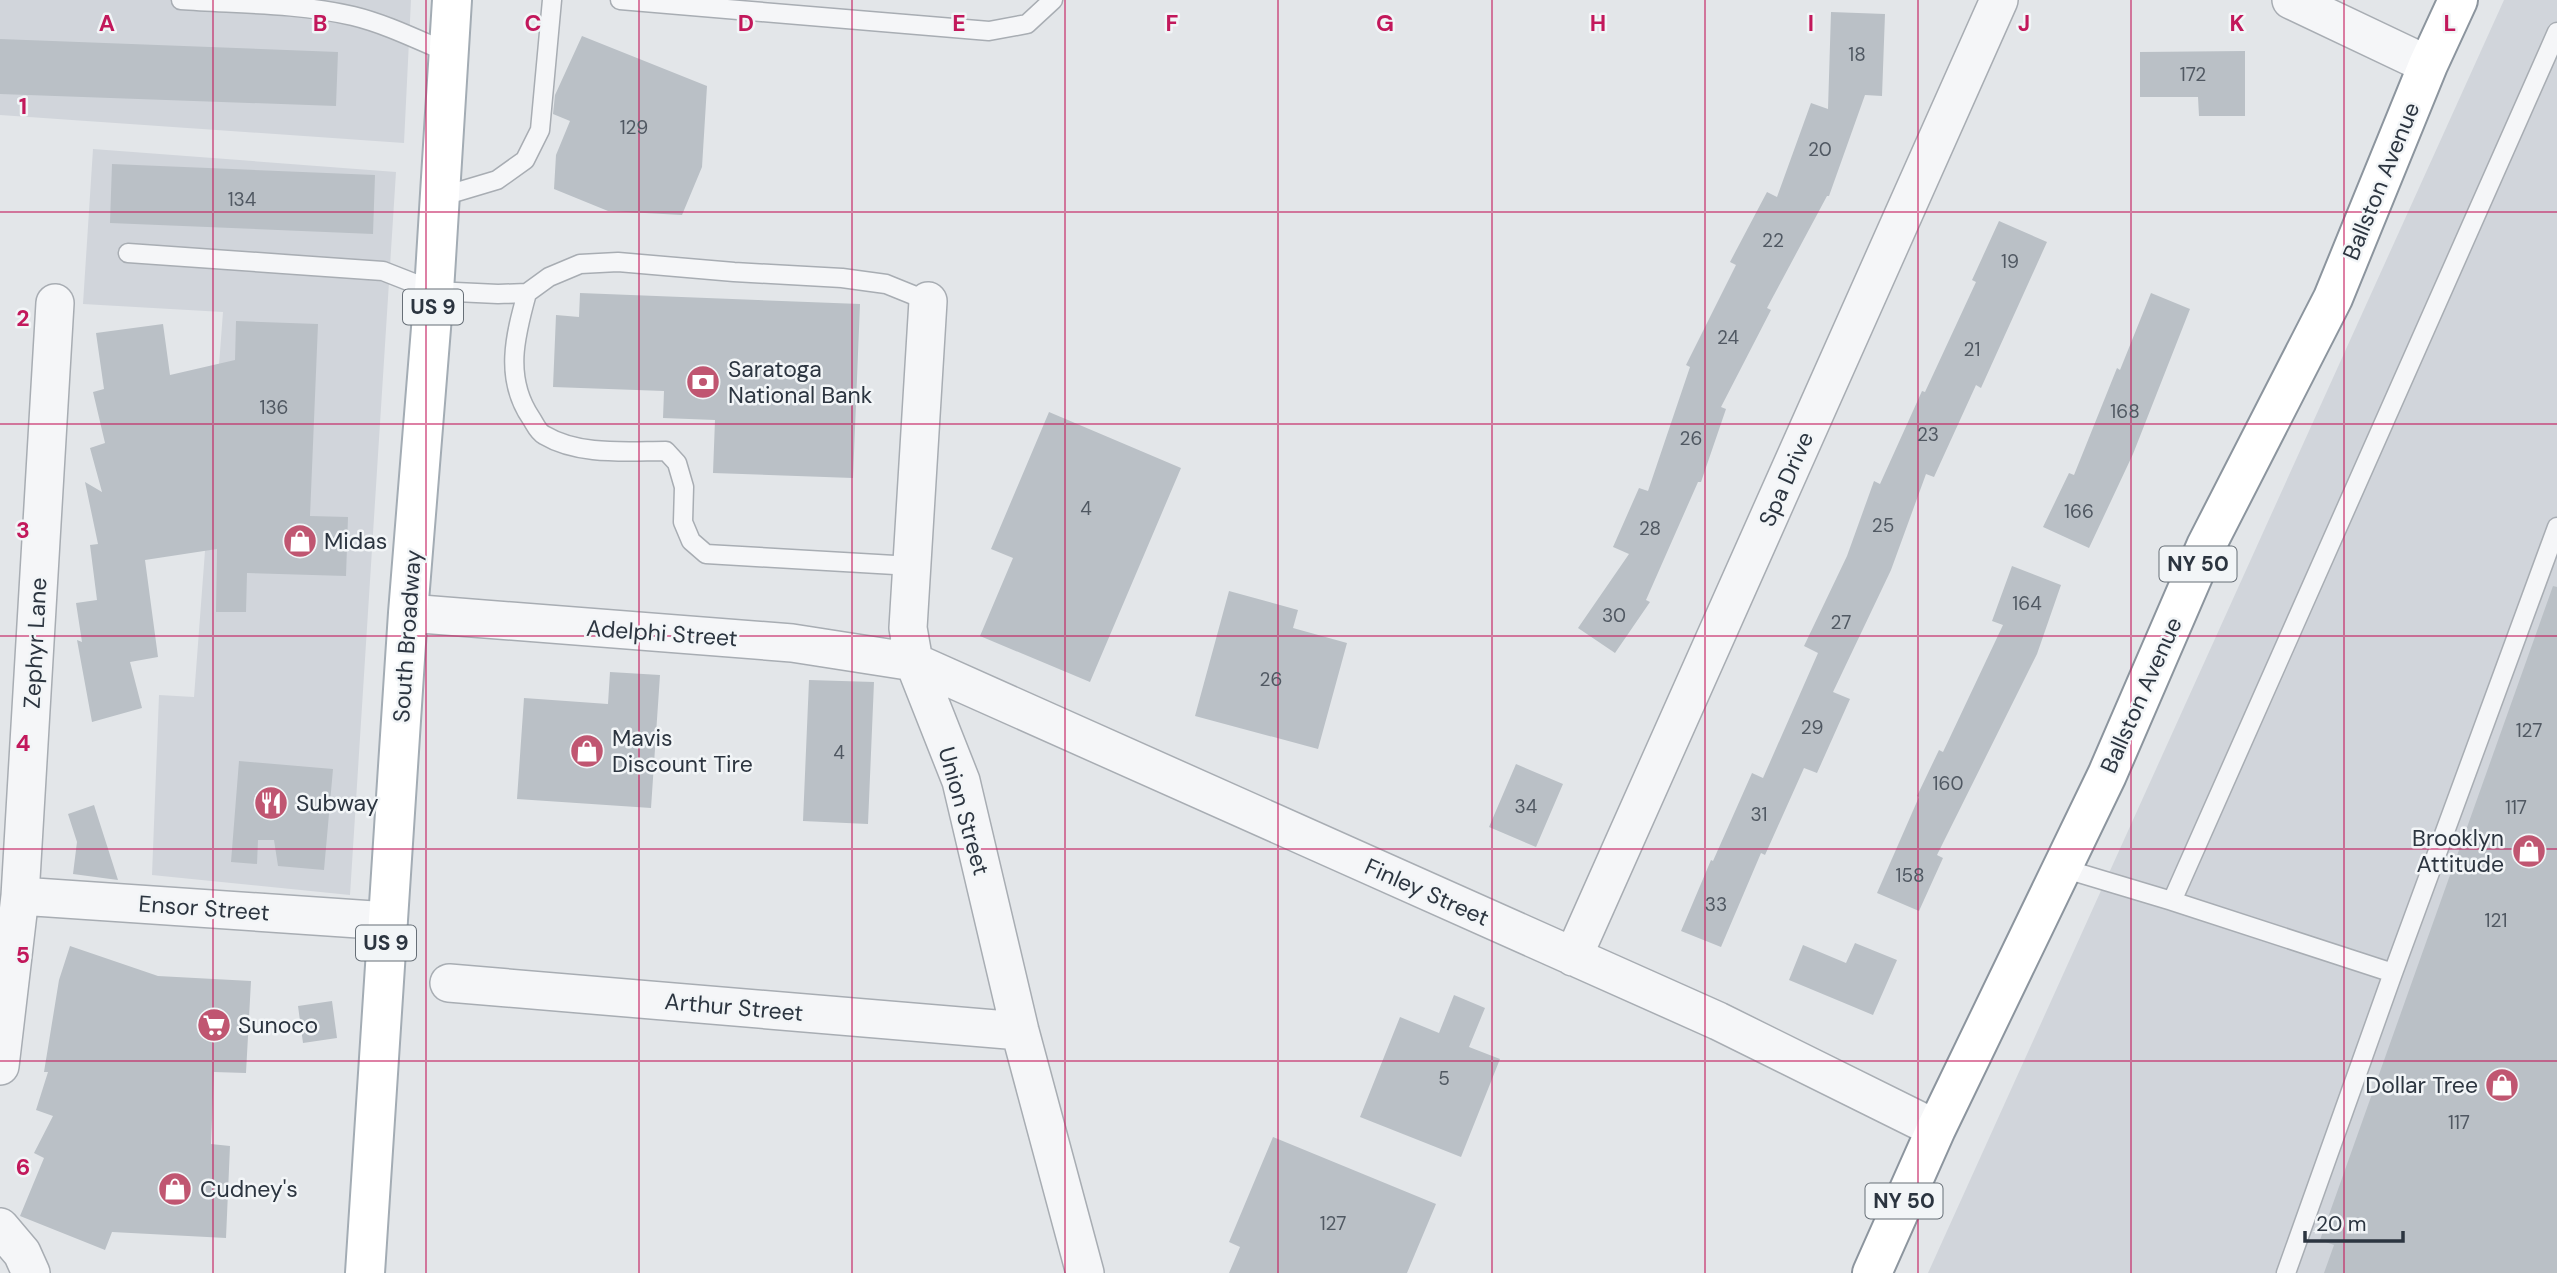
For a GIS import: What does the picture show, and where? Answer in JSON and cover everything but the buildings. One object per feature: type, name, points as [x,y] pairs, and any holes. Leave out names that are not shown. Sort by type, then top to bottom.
[{"type":"main road","name":"South Broadway","points":[[365,1273],[408,613],[434,291],[452,0]]},
{"type":"main road","name":"Ballston Avenue","points":[[1872,1273],[1937,1129],[2106,775],[2206,545],[2333,298],[2428,65],[2458,0]]},
{"type":"street","name":"Spa Drive","points":[[1573,957],[1998,0]]},
{"type":"street","points":[[2291,0],[2428,65]]},
{"type":"street","name":"Union Street","points":[[928,301],[908,628],[914,662],[961,781],[1020,1031],[1085,1273]]},
{"type":"street","name":"Zephyr Lane","points":[[0,1066],[20,895],[55,303]]},
{"type":"street","name":"Adelphi Street","points":[[408,613],[792,643],[914,662]]},
{"type":"street","name":"Finley Street","points":[[914,662],[1718,1021],[1937,1129]]},
{"type":"street","name":"Ensor Street","points":[[20,895],[388,920]]},
{"type":"street","name":"Arthur Street","points":[[449,983],[1020,1031]]},
{"type":"street","points":[[0,1227],[22,1253],[31,1273]]},
{"type":"lane","points":[[181,0],[304,8],[353,16],[391,28],[449,53]]},
{"type":"lane","points":[[440,197],[497,180],[525,160],[540,130],[552,0]]},
{"type":"lane","points":[[620,0],[989,32],[1027,24],[1053,0]]},
{"type":"lane","points":[[2172,901],[2557,32]]},
{"type":"lane","points":[[128,253],[383,271],[434,291],[498,295],[527,293],[549,277],[580,264],[618,262],[842,278],[886,284],[928,301]]},
{"type":"lane","points":[[527,293],[516,334],[514,378],[527,412],[542,434],[567,444],[598,450],[666,451],[677,463],[684,486],[683,522],[691,541],[706,554],[912,566]]},
{"type":"lane","points":[[2286,1273],[2557,527]]},
{"type":"lane","points":[[2062,868],[2393,973]]},
{"type":"shaded area","points":[[0,0],[411,0],[404,143],[0,115]]},
{"type":"shaded area","points":[[2504,0],[2557,0],[2557,1273],[1928,1273]]},
{"type":"shaded area","points":[[93,149],[396,172],[350,895],[152,875],[159,695],[194,697],[223,312],[83,304]]},
{"type":"place","name":"Saratoga National Bank","points":[[703,382]]},
{"type":"place","name":"Midas","points":[[300,541]]},
{"type":"place","name":"Mavis Discount Tire","points":[[587,751]]},
{"type":"place","name":"Subway","points":[[271,803]]},
{"type":"place","name":"Brooklyn Attitude","points":[[2529,851]]},
{"type":"place","name":"Sunoco","points":[[214,1025]]},
{"type":"place","name":"Dollar Tree","points":[[2502,1085]]},
{"type":"place","name":"Cudney's","points":[[175,1189]]}]
